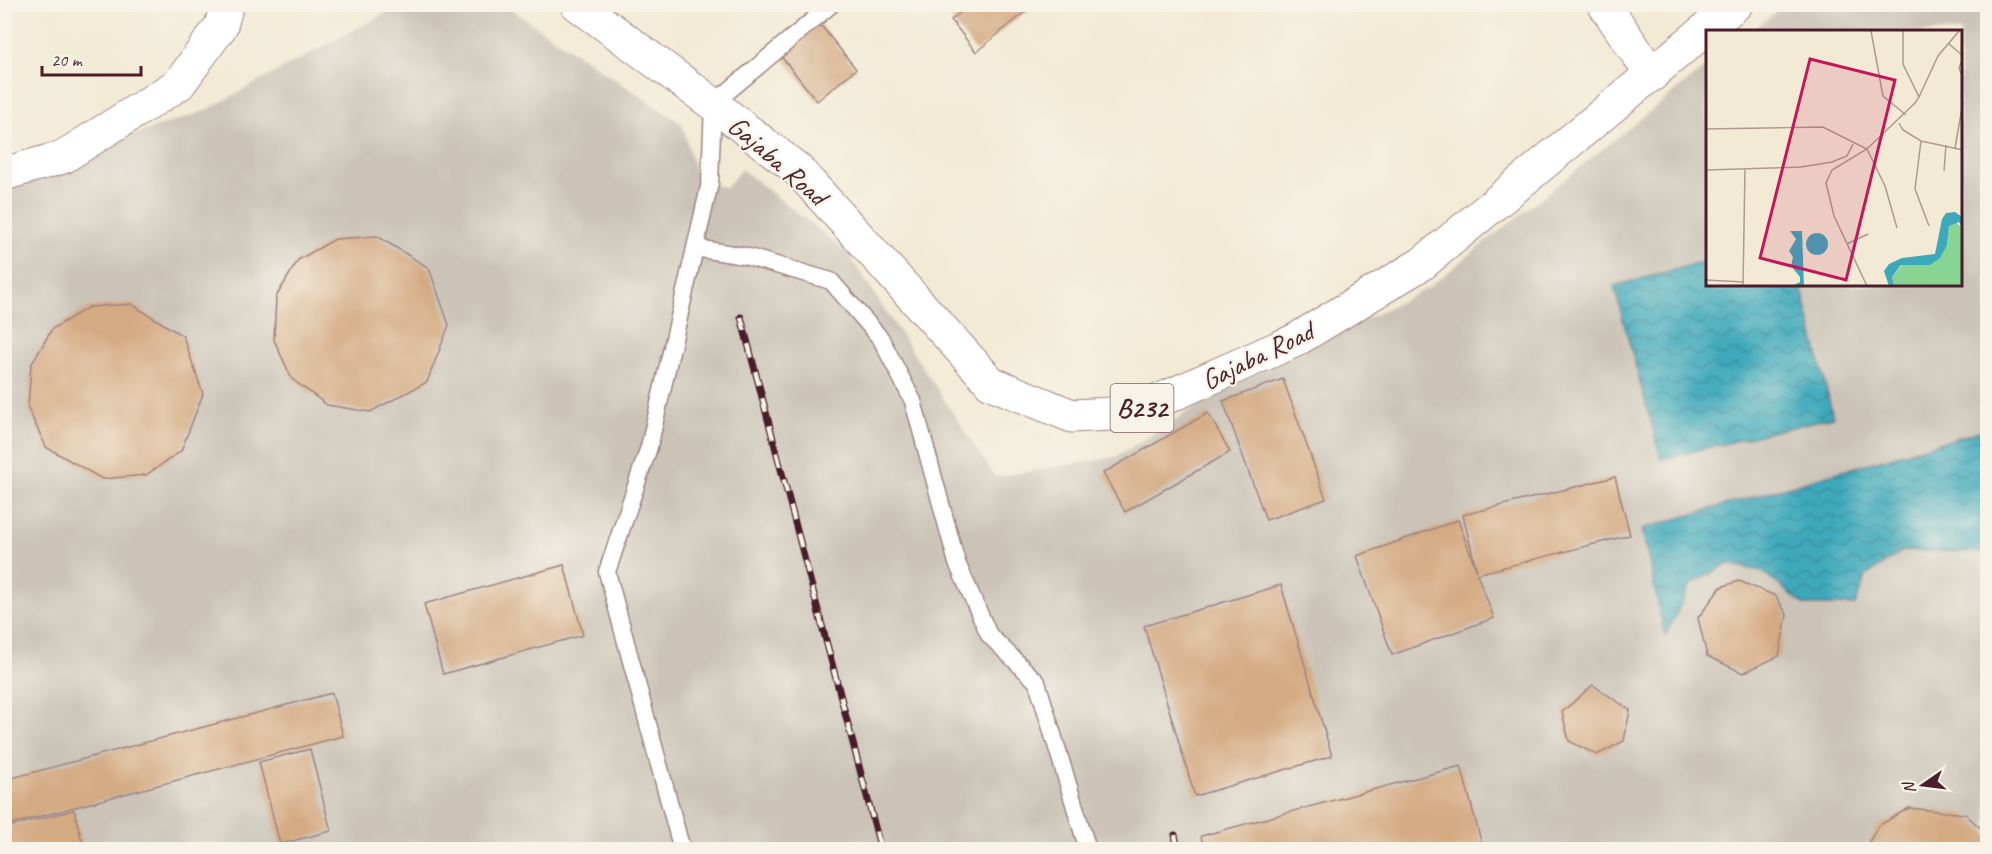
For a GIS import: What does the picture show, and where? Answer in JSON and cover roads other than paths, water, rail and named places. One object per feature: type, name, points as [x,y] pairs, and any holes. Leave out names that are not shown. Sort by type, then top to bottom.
[{"type":"main road","points":[[4,174],[63,157],[179,84],[221,26],[227,4]]},
{"type":"main road","name":"Gajaba Road","points":[[577,4],[797,169],[991,383],[1072,416],[1131,413],[1294,341],[1423,263],[1736,4]]},
{"type":"main road","points":[[1604,4],[1652,75]]},
{"type":"lane","points":[[682,849],[607,572],[649,447],[710,183],[712,104],[832,4]]},
{"type":"lane","points":[[695,248],[745,256],[831,281],[881,339],[913,401],[957,563],[989,635],[1037,682],[1088,849]]},
{"type":"water","points":[[1706,261],[1706,286],[1801,286],[1833,417],[1661,459],[1614,286]]},
{"type":"water","points":[[1987,429],[1987,552],[1902,551],[1866,576],[1855,605],[1804,605],[1762,571],[1727,564],[1691,584],[1665,636],[1642,529]]},
{"type":"railway","points":[[741,317],[881,850]]},
{"type":"railway","points":[[1175,835],[1178,850]]}]
